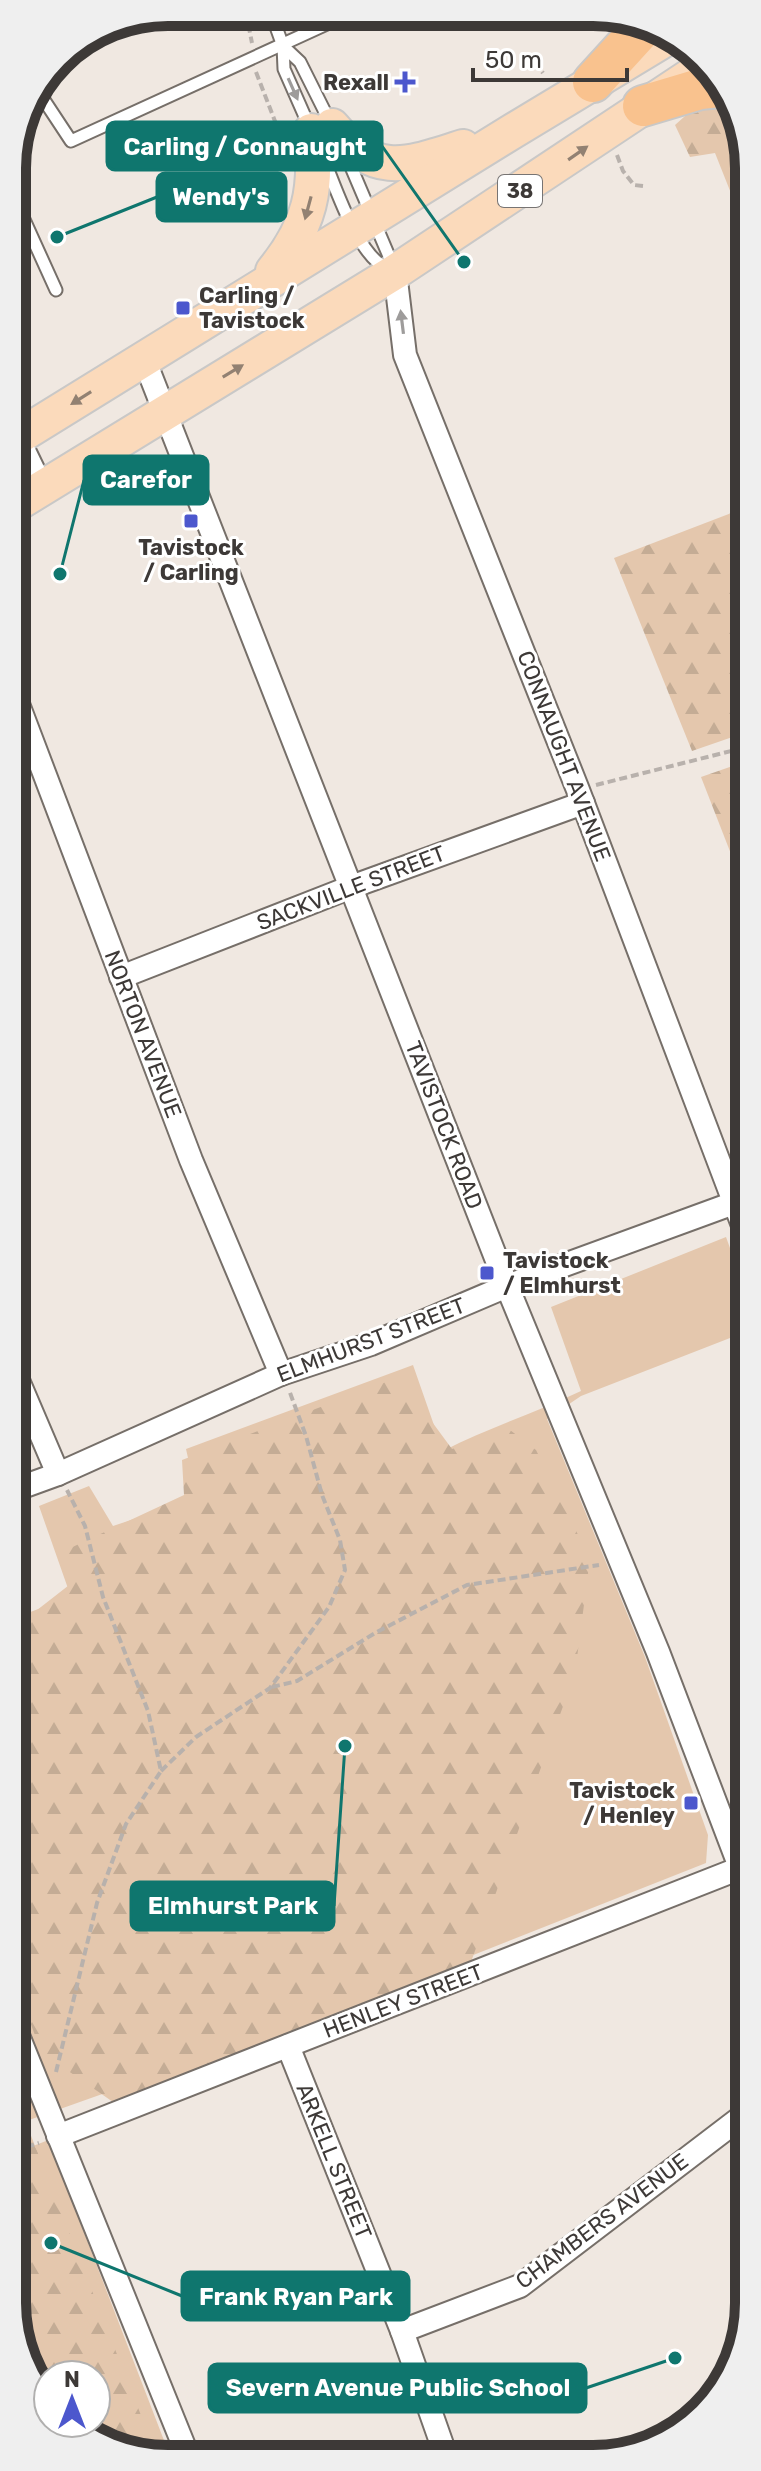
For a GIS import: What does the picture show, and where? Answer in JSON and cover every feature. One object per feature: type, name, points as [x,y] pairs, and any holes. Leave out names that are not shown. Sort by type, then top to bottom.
[{"type":"highway","points":[[593,82],[637,33]]},
{"type":"highway","points":[[643,106],[710,88]]},
{"type":"main road","name":"38","points":[[26,428],[144,359],[659,43]]},
{"type":"main road","name":"38","points":[[26,498],[395,272],[577,154],[697,72]]},
{"type":"main road","points":[[258,288],[292,246],[309,209],[314,177],[310,136],[390,164],[428,158],[513,131]]},
{"type":"street","name":"CONNAUGHT AVENUE","points":[[395,272],[405,355],[580,796],[734,1203]]},
{"type":"street","name":"TAVISTOCK ROAD","points":[[144,359],[507,1286],[658,1652],[735,1848]]},
{"type":"street","points":[[26,458],[42,488]]},
{"type":"street","name":"NORTON AVENUE","points":[[26,725],[191,1160],[281,1374]]},
{"type":"street","name":"SACKVILLE STREET","points":[[121,977],[580,796]]},
{"type":"street","name":"ELMHURST STREET","points":[[26,1486],[281,1374],[371,1344],[507,1286],[734,1203]]},
{"type":"street","points":[[26,1399],[58,1474]]},
{"type":"street","name":"HENLEY STREET","points":[[58,2136],[735,1878]]},
{"type":"street","name":"ARKELL STREET","points":[[288,2046],[402,2331],[442,2445]]},
{"type":"street","points":[[26,2057],[184,2445]]},
{"type":"street","name":"CHAMBERS AVENUE","points":[[402,2331],[520,2286],[735,2122]]},
{"type":"lane","points":[[276,26],[283,46],[284,69],[310,136],[395,272]]},
{"type":"lane","points":[[44,100],[71,141],[324,26]]},
{"type":"lane","points":[[283,46],[300,62],[310,136],[364,223],[378,265],[395,272]]},
{"type":"lane","points":[[26,224],[56,290]]},
{"type":"path","points":[[248,26],[251,39]]},
{"type":"path","points":[[535,62],[543,73]]},
{"type":"path","points":[[255,67],[310,136]]},
{"type":"path","points":[[617,155],[634,185],[643,186]]},
{"type":"path","points":[[580,796],[735,751]]},
{"type":"path","points":[[270,1688],[329,1607],[345,1570],[340,1540],[322,1495],[295,1406],[281,1374]]},
{"type":"path","points":[[58,1474],[85,1526],[103,1597],[148,1711],[161,1771]]},
{"type":"path","points":[[42,2098],[53,2094],[56,2067],[97,1903],[126,1824],[161,1771],[196,1737],[270,1688],[297,1681],[375,1633],[467,1585],[621,1562]]},
{"type":"path","points":[[26,2147],[58,2136]]},
{"type":"green space","points":[[719,104],[724,114],[734,149],[735,203],[715,153],[690,157],[675,125],[694,108]]},
{"type":"green space","points":[[735,512],[735,736],[692,751],[614,558]]},
{"type":"green space","points":[[735,765],[735,864],[701,777]]},
{"type":"green space","points":[[726,1237],[735,1262],[735,1336],[581,1396],[547,1419],[645,1657],[708,1835],[706,1863],[294,2026],[26,2121],[26,1614],[71,1597],[39,1506],[89,1486],[113,1526],[197,1498],[186,1449],[413,1365],[443,1451],[581,1391],[551,1307]]},
{"type":"green space","points":[[399,1377],[452,1449],[510,1430],[536,1450],[590,1559],[575,1673],[471,1962],[113,2102],[41,2052],[26,2010],[26,1619],[73,1582],[64,1551],[184,1495],[182,1460]]},
{"type":"green space","points":[[26,2123],[152,2444],[114,2434],[112,2359],[38,2359],[31,2340],[26,2312]]},
{"type":"green space","points":[[46,2141],[52,2149],[166,2445],[140,2442],[112,2433],[112,2359],[38,2359],[29,2331],[26,2303],[26,2149]]},
{"type":"place","name":"Rexall","points":[[405,82]]},
{"type":"place","name":"Wendy's","points":[[57,237]]},
{"type":"place","name":"Carling / Connaught","points":[[464,262]]},
{"type":"place","name":"Carling / Tavistock","points":[[183,308]]},
{"type":"place","name":"Tavistock / Carling","points":[[191,521]]},
{"type":"place","name":"Carefor","points":[[60,574]]},
{"type":"place","name":"Tavistock / Elmhurst","points":[[487,1273]]},
{"type":"place","name":"Elmhurst Park","points":[[345,1746]]},
{"type":"place","name":"Tavistock / Henley","points":[[691,1803]]},
{"type":"place","name":"Frank Ryan Park","points":[[51,2243]]},
{"type":"place","name":"Severn Avenue Public School","points":[[675,2358]]}]
